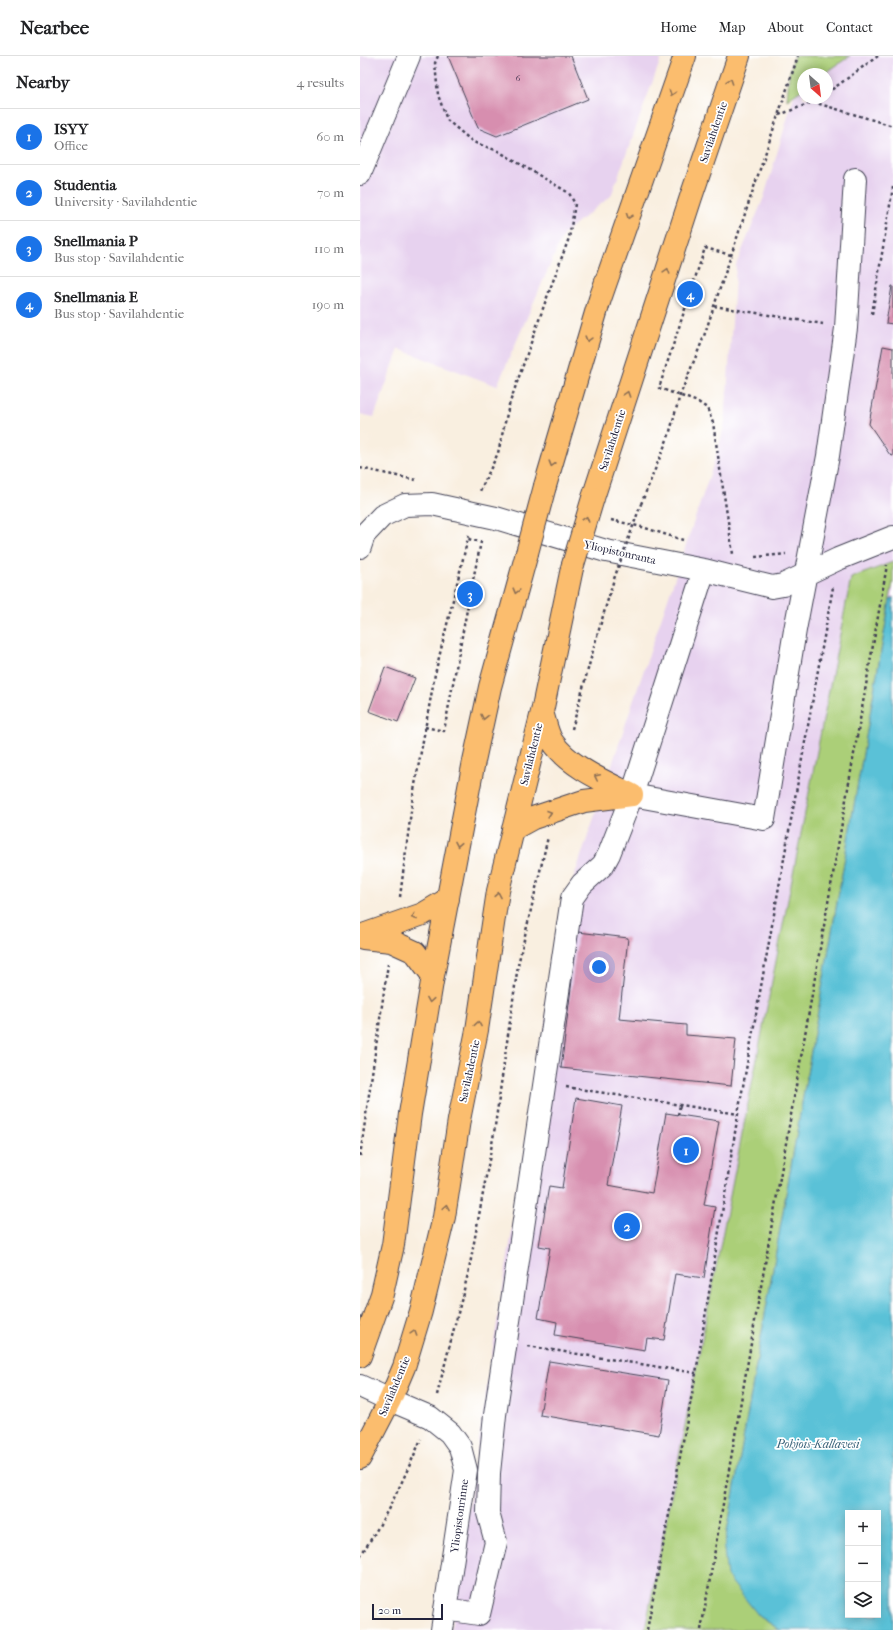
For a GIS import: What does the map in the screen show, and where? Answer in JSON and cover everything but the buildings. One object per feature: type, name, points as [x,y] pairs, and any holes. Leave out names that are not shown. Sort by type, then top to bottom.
[{"type":"main road","points":[[360,1356],[382,1294],[393,1245],[410,1114],[433,976],[474,761],[490,687],[545,486],[600,299],[685,56]]},
{"type":"main road","name":"Savilahdentie","points":[[360,1458],[390,1400],[404,1367],[421,1312],[444,1217],[459,1120],[477,1030],[498,891],[542,712],[572,568],[593,498],[688,205],[739,56]]},
{"type":"main road","points":[[542,712],[552,741],[566,755],[584,771],[632,795]]},
{"type":"main road","points":[[513,829],[533,818],[584,801],[632,795]]},
{"type":"main road","points":[[360,937],[394,932],[448,899]]},
{"type":"main road","points":[[394,932],[415,952],[433,976]]},
{"type":"street","points":[[360,174],[408,56]]},
{"type":"street","points":[[632,795],[764,819],[806,573],[828,456],[846,328],[854,179]]},
{"type":"street","name":"Yliopistonranta","points":[[360,546],[364,535],[382,516],[406,505],[432,504],[496,518],[606,551],[704,570],[772,587],[783,585],[838,559],[892,538]]},
{"type":"street","points":[[444,1620],[479,1614],[496,1542],[488,1513],[489,1473],[495,1415],[572,898],[582,884],[602,865],[609,854],[632,795],[704,570]]},
{"type":"street","name":"Yliopistonrinne","points":[[360,1386],[430,1417],[450,1433],[460,1447],[466,1470],[444,1620]]},
{"type":"path","points":[[360,1156],[414,796],[435,674],[480,492],[498,453],[509,406],[569,238],[576,204],[569,193],[498,152],[473,142],[447,120],[438,95],[435,64],[438,56]]},
{"type":"path","points":[[566,755],[593,650],[614,579],[668,435],[680,395],[703,339],[798,56]]},
{"type":"path","points":[[833,88],[878,56]]},
{"type":"path","points":[[778,116],[808,104]]},
{"type":"path","points":[[820,104],[893,126]]},
{"type":"path","points":[[871,318],[893,187]]},
{"type":"path","points":[[731,255],[705,248],[659,388],[698,402],[707,408],[713,423],[733,556]]},
{"type":"path","points":[[714,306],[846,328]]},
{"type":"path","points":[[701,1630],[892,538]]},
{"type":"path","points":[[425,727],[444,731],[470,594],[482,542],[468,539]]},
{"type":"path","points":[[647,1630],[696,1373],[738,1114],[838,559]]},
{"type":"path","points":[[360,1556],[374,1536],[408,1469],[430,1417],[441,1381],[469,1270],[494,1133],[518,965],[554,811]]},
{"type":"path","points":[[544,1083],[738,1114]]},
{"type":"path","points":[[678,1115],[680,1105]]},
{"type":"path","points":[[506,1342],[696,1373]]},
{"type":"shaded area","points":[[360,56],[662,56],[611,196],[564,233],[497,386],[399,349],[374,417],[360,414]]},
{"type":"shaded area","points":[[806,56],[893,56],[893,597],[890,600],[759,1616],[780,1630],[451,1630],[490,1366],[567,898],[719,447],[725,422],[736,265],[764,197],[797,86],[797,104],[833,104],[833,68],[802,68]]},
{"type":"green space","points":[[794,56],[850,56],[833,68],[797,68],[797,93],[787,100],[789,75]]},
{"type":"green space","points":[[893,562],[893,582],[724,1549],[759,1616],[780,1630],[645,1630],[851,578]]},
{"type":"water","name":"Pohjois-Kallavesi","points":[[893,597],[893,1630],[780,1630],[759,1616],[727,1576],[724,1549],[890,600]]},
{"type":"place","name":"Snellmania E","points":[[690,294]]},
{"type":"place","name":"Snellmania P","points":[[470,594]]},
{"type":"place","name":"ISYY","points":[[686,1150]]},
{"type":"place","name":"Studentia","points":[[627,1226]]}]
